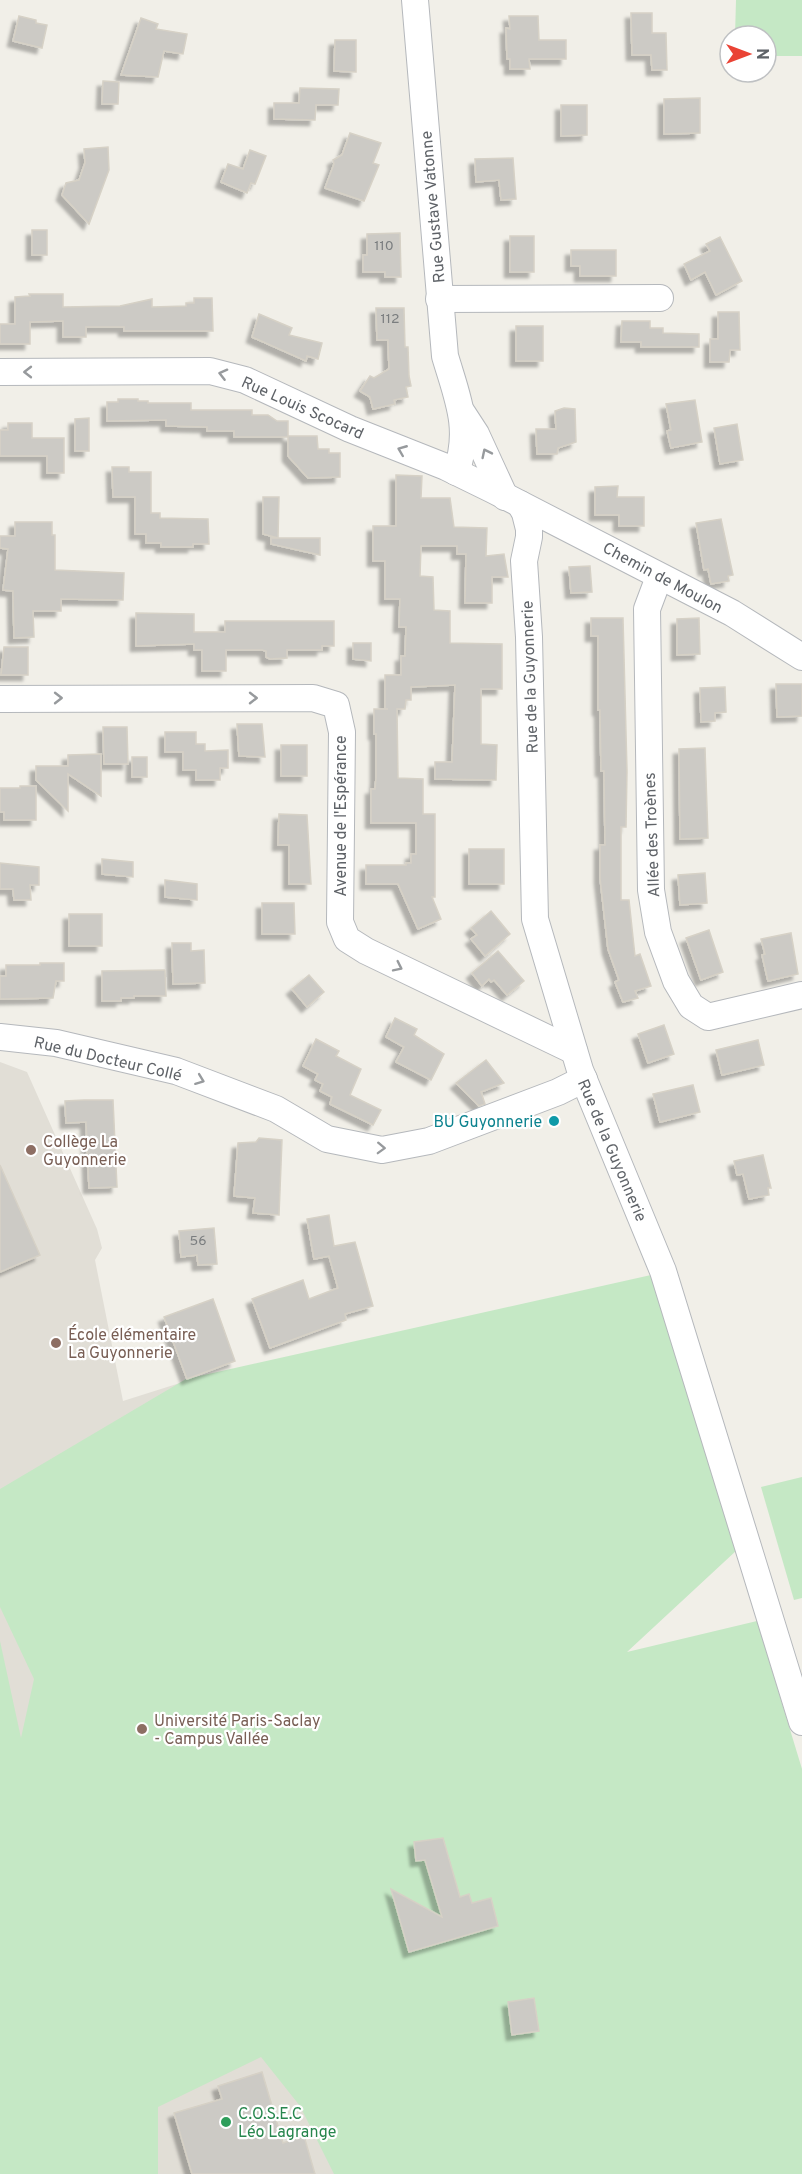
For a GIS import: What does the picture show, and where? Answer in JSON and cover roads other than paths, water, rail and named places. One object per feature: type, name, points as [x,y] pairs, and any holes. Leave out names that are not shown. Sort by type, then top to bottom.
[{"type":"street","name":"Rue Gustave Vatonne","points":[[415,0],[445,356],[462,411],[464,434],[462,453],[456,472]]},
{"type":"street","points":[[439,299],[660,298]]},
{"type":"street","name":"Rue Louis Scocard","points":[[0,372],[210,370],[245,380],[350,429],[456,472],[506,497]]},
{"type":"street","name":"Rue Gustave Vatonne","points":[[462,411],[476,434],[506,497]]},
{"type":"street","name":"Chemin de Moulon","points":[[506,497],[732,613],[802,657]]},
{"type":"street","name":"Rue de la Guyonnerie","points":[[506,497],[503,504],[517,545],[527,549],[535,919],[573,1051],[663,1271],[802,1722]]},
{"type":"street","points":[[527,549],[553,520]]},
{"type":"street","name":"Allée des Troènes","points":[[659,577],[647,609],[651,890],[658,932],[676,981],[691,1006],[708,1017],[802,995]]},
{"type":"street","name":"Avenue de l'Espérance","points":[[0,699],[313,698],[336,705],[342,732],[340,922],[347,939],[366,951],[573,1051]]},
{"type":"street","name":"Rue du Docteur Collé","points":[[0,1037],[56,1043],[176,1071],[276,1109],[327,1139],[382,1150],[429,1141],[558,1092],[584,1079]]},
{"type":"place","name":"BU Guyonnerie","points":[[554,1121]]},
{"type":"place","name":"Collège La Guyonnerie","points":[[31,1150]]},
{"type":"place","name":"École élémentaire La Guyonnerie","points":[[56,1343]]},
{"type":"place","name":"Université Paris-Saclay - Campus Vallée","points":[[142,1729]]},
{"type":"place","name":"C.O.S.E.C Léo Lagrange","points":[[226,2122]]}]
